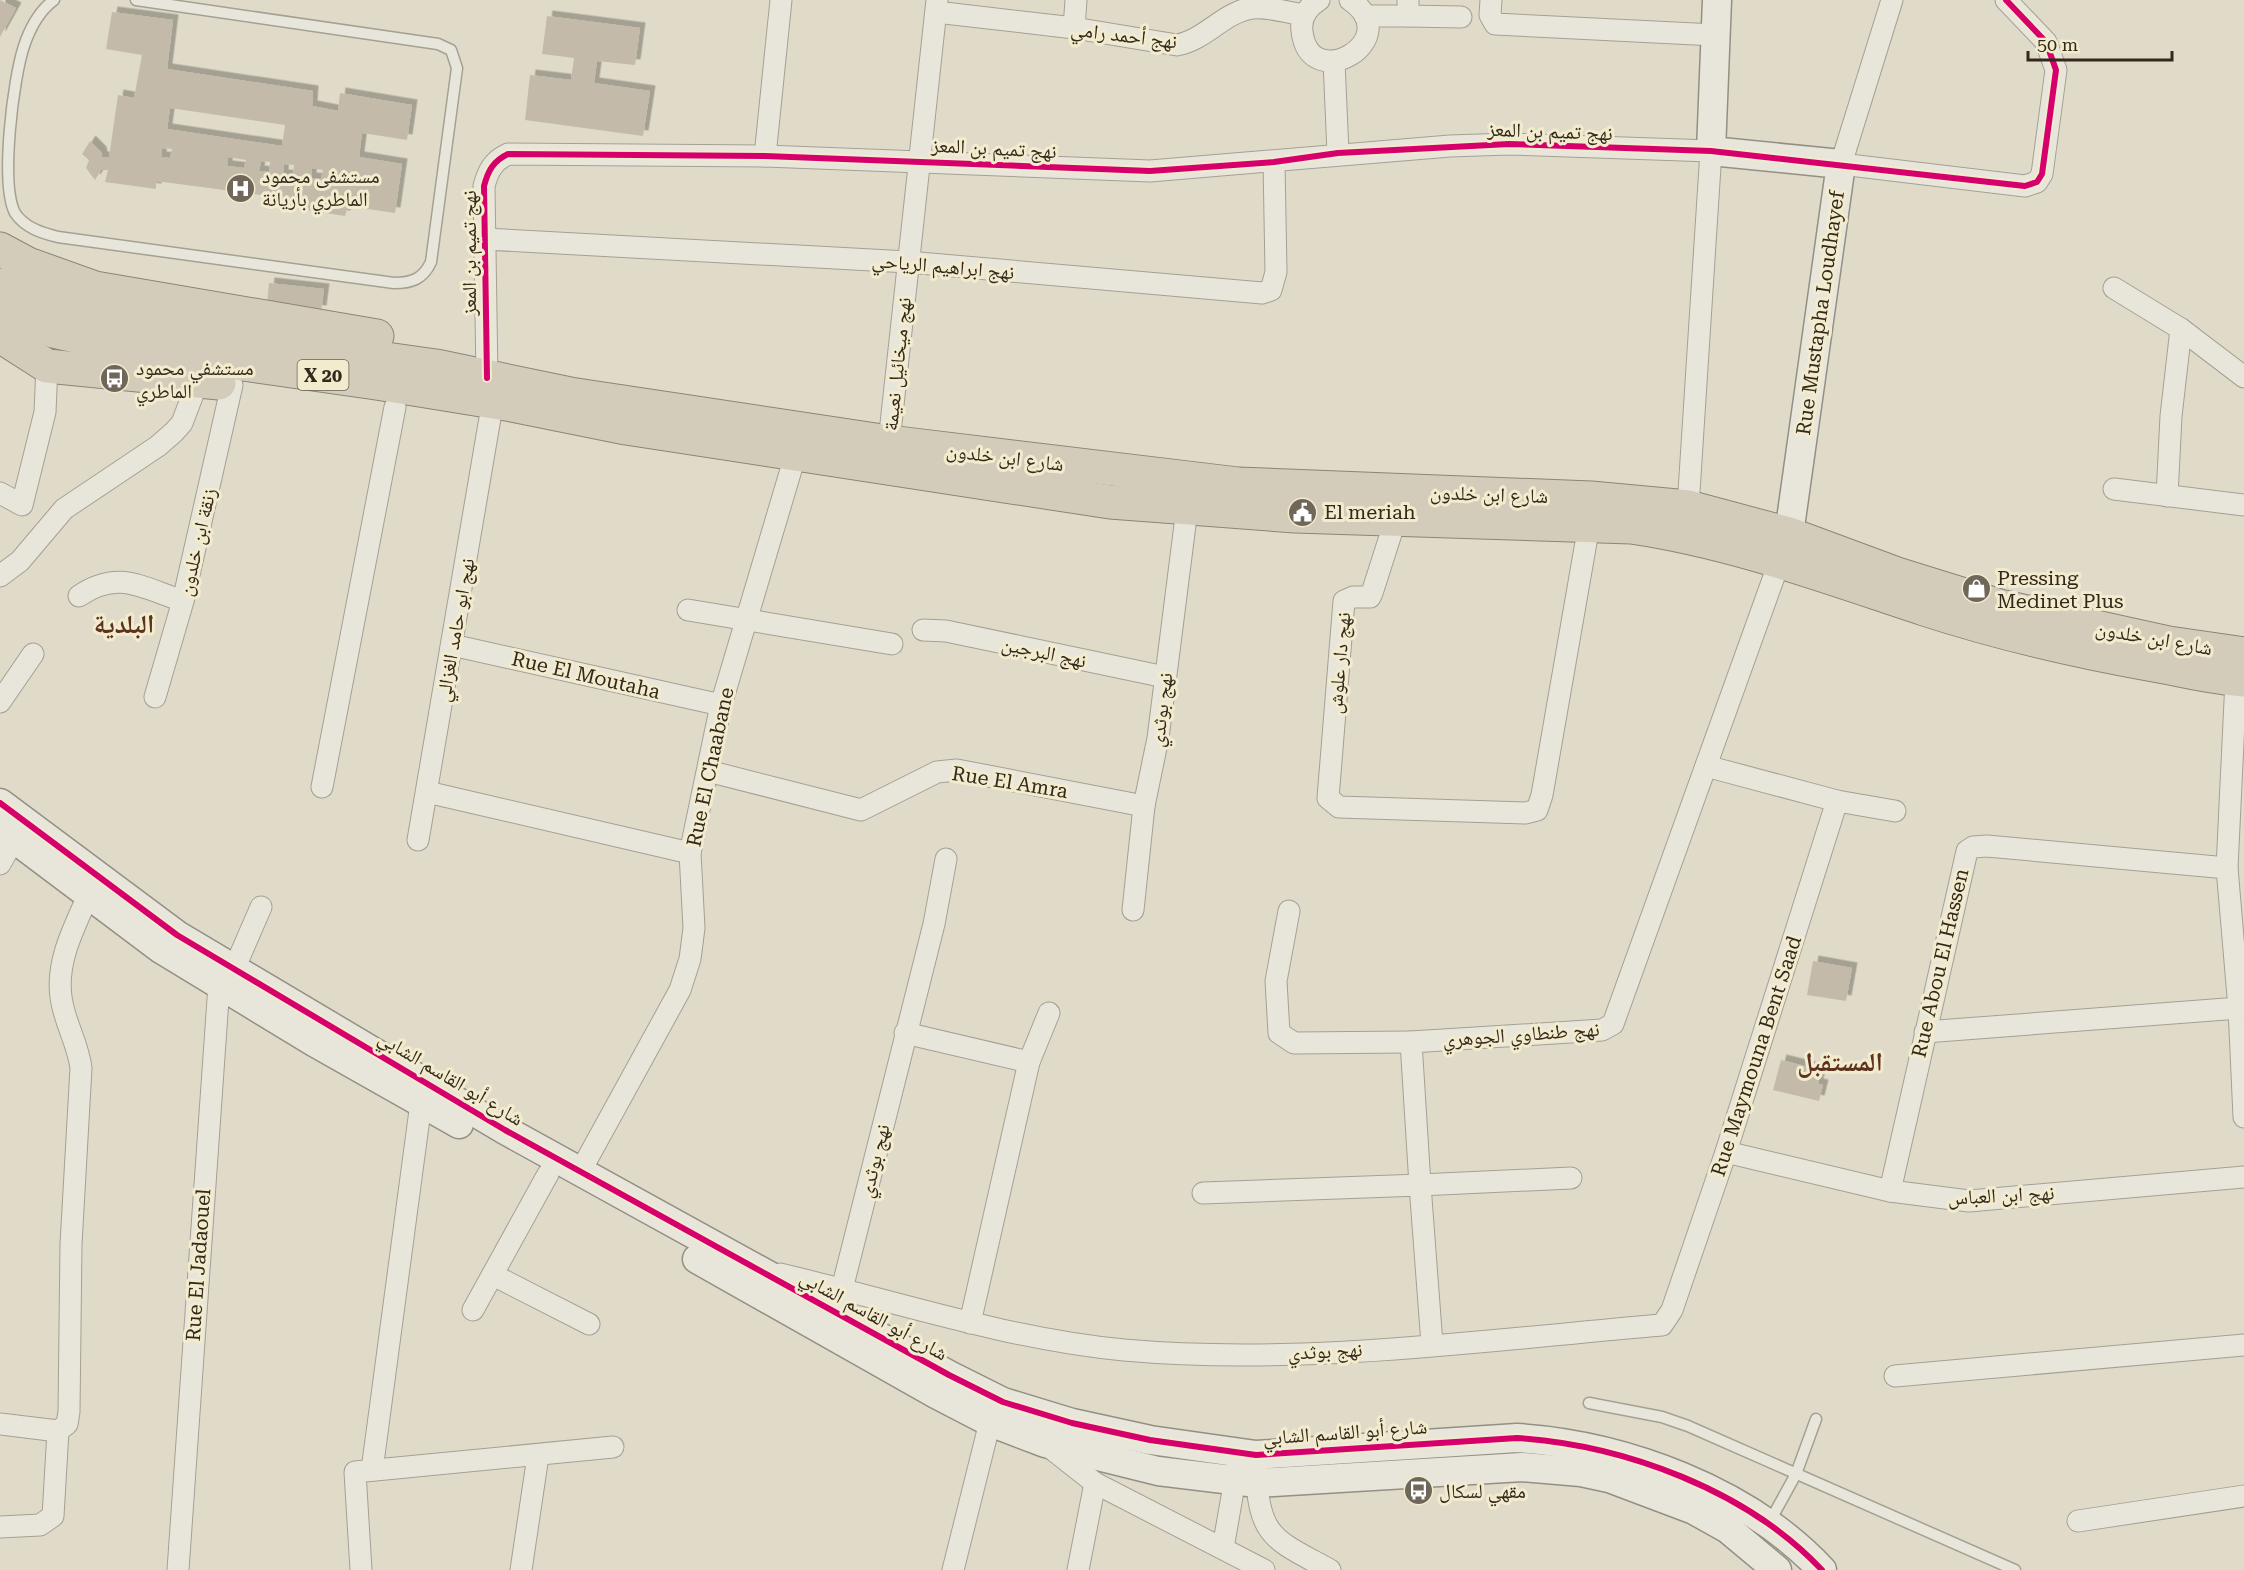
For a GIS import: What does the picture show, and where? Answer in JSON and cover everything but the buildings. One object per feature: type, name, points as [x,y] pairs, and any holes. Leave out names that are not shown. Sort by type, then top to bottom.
[{"type":"highway","points":[[0,249],[28,264],[95,288],[380,336],[431,353],[479,375]]},
{"type":"highway","name":"X 20","points":[[0,285],[83,326],[175,355],[440,393],[566,417]]},
{"type":"highway","name":"X 20","points":[[0,312],[83,326],[479,375]]},
{"type":"highway","points":[[0,336],[47,366]]},
{"type":"highway","points":[[0,356],[47,366],[198,381],[490,418],[566,417]]},
{"type":"highway","name":"شارع ابن خلدون","points":[[479,375],[674,411],[889,442],[1238,484],[1590,498],[1688,507],[1785,547]]},
{"type":"highway","name":"شارع ابن خلدون","points":[[566,417],[1110,502],[1187,509],[1631,526],[1708,540],[1785,547],[1897,574],[2000,606],[2147,639],[2241,671]]},
{"type":"street","points":[[765,156],[781,0]]},
{"type":"street","points":[[1074,28],[1076,0]]},
{"type":"street","points":[[1311,7],[1301,28],[1304,40],[1311,51],[1321,59],[1334,61],[1346,59],[1357,52],[1364,42],[1367,29],[1365,16],[1358,5],[1350,0]]},
{"type":"street","points":[[1491,0],[1490,15],[1495,24],[1715,35]]},
{"type":"street","points":[[1688,507],[1711,151],[1717,0]]},
{"type":"street","name":"Rue Mustapha Loudhayef","points":[[1785,547],[1841,164],[1892,0]]},
{"type":"street","points":[[1711,151],[1841,164],[2009,186],[2025,186],[2037,182],[2042,174],[2056,70],[2046,42],[2006,0]]},
{"type":"street","name":"نهج أحمد رامي","points":[[937,6],[1177,45],[1191,41],[1254,4],[1311,7]]},
{"type":"street","name":"نهج ميخائيل نعيمة","points":[[889,442],[937,6]]},
{"type":"street","points":[[1365,16],[1408,8],[1461,17]]},
{"type":"street","points":[[1334,61],[1338,153]]},
{"type":"street","name":"نهج تميم بن المعز","points":[[479,375],[485,239],[484,186],[487,176],[499,158],[508,154],[765,156],[1150,171],[1274,162],[1338,153],[1509,144],[1711,151]]},
{"type":"street","name":"نهج ابراهيم الرياحي","points":[[485,239],[908,262],[1262,293],[1270,290],[1275,282],[1276,272],[1274,162]]},
{"type":"street","points":[[2114,288],[2181,329],[2244,377]]},
{"type":"street","points":[[2167,496],[2171,416],[2181,329]]},
{"type":"street","points":[[22,505],[45,412],[47,366]]},
{"type":"street","points":[[0,576],[20,561],[50,522],[75,500],[158,446],[174,432],[182,423],[198,381]]},
{"type":"street","name":"زنقة ابن خلدون","points":[[155,697],[183,602],[232,385]]},
{"type":"street","points":[[321,787],[395,407]]},
{"type":"street","name":"نهج ابو حامد الغزالي","points":[[418,840],[490,418]]},
{"type":"street","name":"Rue El Chaabane","points":[[580,1172],[680,990],[690,959],[694,928],[690,854],[721,705],[748,621],[796,453]]},
{"type":"street","points":[[2114,489],[2244,505]]},
{"type":"street","points":[[0,493],[50,522]]},
{"type":"street","name":"نهج بوثدي","points":[[1133,910],[1144,806],[1153,771],[1187,509]]},
{"type":"street","name":"نهج دار علوش","points":[[1396,518],[1370,597],[1353,597],[1344,602],[1328,798],[1339,807],[1525,813],[1537,810],[1542,795],[1589,525]]},
{"type":"street","name":"نهج طنطاوي الجوهري","points":[[1411,1041],[1609,1028],[1617,1017],[1785,547]]},
{"type":"street","points":[[79,596],[94,586],[114,580],[183,602]]},
{"type":"street","points":[[688,610],[892,644]]},
{"type":"street","name":"نهج البرجين","points":[[923,630],[946,631],[1165,677]]},
{"type":"street","name":"Rue El Moutaha","points":[[452,645],[721,705]]},
{"type":"street","points":[[0,702],[33,654]]},
{"type":"street","points":[[2241,671],[2227,868],[2239,1008],[2244,1117]]},
{"type":"street","points":[[1706,766],[1837,801],[1895,811]]},
{"type":"street","name":"Rue El Amra","points":[[708,771],[861,810],[937,772],[957,770],[1144,806]]},
{"type":"street","points":[[427,792],[690,854]]},
{"type":"street","name":"Rue Maymouna Bent Saad","points":[[1672,1310],[1726,1152],[1837,801]]},
{"type":"street","name":"شارع أبو القاسم الشابي","points":[[0,803],[157,920],[227,976]]},
{"type":"street","points":[[0,864],[7,833]]},
{"type":"street","name":"شارع أبو القاسم الشابي","points":[[7,833],[134,930],[227,976],[424,1093],[548,1174],[830,1309],[990,1422],[1045,1443],[1158,1471],[1246,1481],[1522,1467],[1581,1472],[1609,1478],[1694,1510],[1728,1529],[1777,1570]]},
{"type":"street","name":"Rue Abou El Hassen","points":[[1890,1191],[1962,861],[1967,851],[1973,847],[1999,847],[2227,868]]},
{"type":"street","name":"نهج بوثدي","points":[[946,859],[934,924],[830,1309],[970,1323],[1033,1338],[1125,1350],[1292,1354],[1662,1325],[1672,1310]]},
{"type":"street","points":[[0,1424],[58,1431],[68,1425],[71,1391],[69,1349],[71,1244],[81,1068],[76,1042],[61,999],[60,981],[67,945],[88,896]]},
{"type":"street","name":"Rue El Jadaouel","points":[[178,1570],[227,976],[261,908]]},
{"type":"street","points":[[1289,911],[1276,981],[1279,1033],[1294,1043],[1411,1041],[1432,1344]]},
{"type":"street","points":[[1925,1032],[2239,1008]]},
{"type":"street","points":[[970,1323],[1029,1062],[1049,1013]]},
{"type":"street","points":[[905,1033],[1029,1062]]},
{"type":"street","points":[[372,1470],[424,1093]]},
{"type":"street","name":"شارع أبو القاسم الشابي","points":[[424,1093],[580,1172],[1004,1402],[1072,1423],[1150,1440],[1247,1453],[1517,1437],[1552,1440],[1599,1449],[1674,1472],[1768,1525],[1792,1542],[1822,1570]]},
{"type":"street","name":"نهج ابن العباس","points":[[1726,1152],[1890,1191],[1969,1201],[2244,1177]]},
{"type":"street","points":[[473,1310],[548,1174]]},
{"type":"street","points":[[1203,1193],[1571,1178]]},
{"type":"street","points":[[493,1275],[589,1324]]},
{"type":"street","points":[[1895,1376],[2244,1345]]},
{"type":"street","points":[[953,1570],[990,1422]]},
{"type":"street","points":[[0,1527],[40,1525],[53,1516],[58,1431]]},
{"type":"street","points":[[1045,1443],[1095,1483],[1233,1558],[1264,1570]]},
{"type":"street","points":[[361,1570],[355,1472],[613,1447]]},
{"type":"street","points":[[1233,1558],[1246,1481],[1247,1453]]},
{"type":"street","points":[[521,1570],[538,1456]]},
{"type":"street","points":[[1246,1481],[1269,1532],[1279,1542],[1330,1570]]},
{"type":"street","points":[[1078,1570],[1095,1483]]},
{"type":"street","points":[[2078,1521],[2244,1496]]},
{"type":"lane","points":[[54,0],[44,7],[25,44],[4,124],[3,158],[8,196],[14,213],[26,225],[40,233],[394,283],[412,282],[427,272],[431,262],[457,68],[451,50],[438,44],[136,0]]},
{"type":"lane","points":[[1589,1402],[1662,1417],[2014,1570]]},
{"type":"lane","points":[[1768,1525],[1796,1474],[1816,1419]]},
{"type":"cycle path","points":[[487,378],[484,186],[492,167],[508,154],[765,156],[1150,171],[1274,162],[1338,153],[1509,144],[1711,151],[2025,186],[2037,182],[2042,174],[2056,70],[2046,42],[2006,0]]},
{"type":"cycle path","points":[[0,803],[177,935],[505,1130],[949,1375],[1003,1402],[1072,1423],[1150,1440],[1256,1455],[1517,1438],[1558,1442],[1599,1450],[1682,1477],[1721,1495],[1758,1517],[1792,1542],[1822,1570]]},
{"type":"place","name":"مستشفى محمود الماطري بأريانة","points":[[241,188]]},
{"type":"place","name":"مستشفي محمود الماطري","points":[[115,379]]},
{"type":"place","name":"El meriah","points":[[1303,512]]},
{"type":"place","name":"Pressing Medinet Plus","points":[[1976,589]]},
{"type":"place","name":"مقهي لسكال","points":[[1418,1491]]},
{"type":"district","name":"البلدية","points":[[124,624]]},
{"type":"district","name":"المستقبل","points":[[1840,1062]]}]
